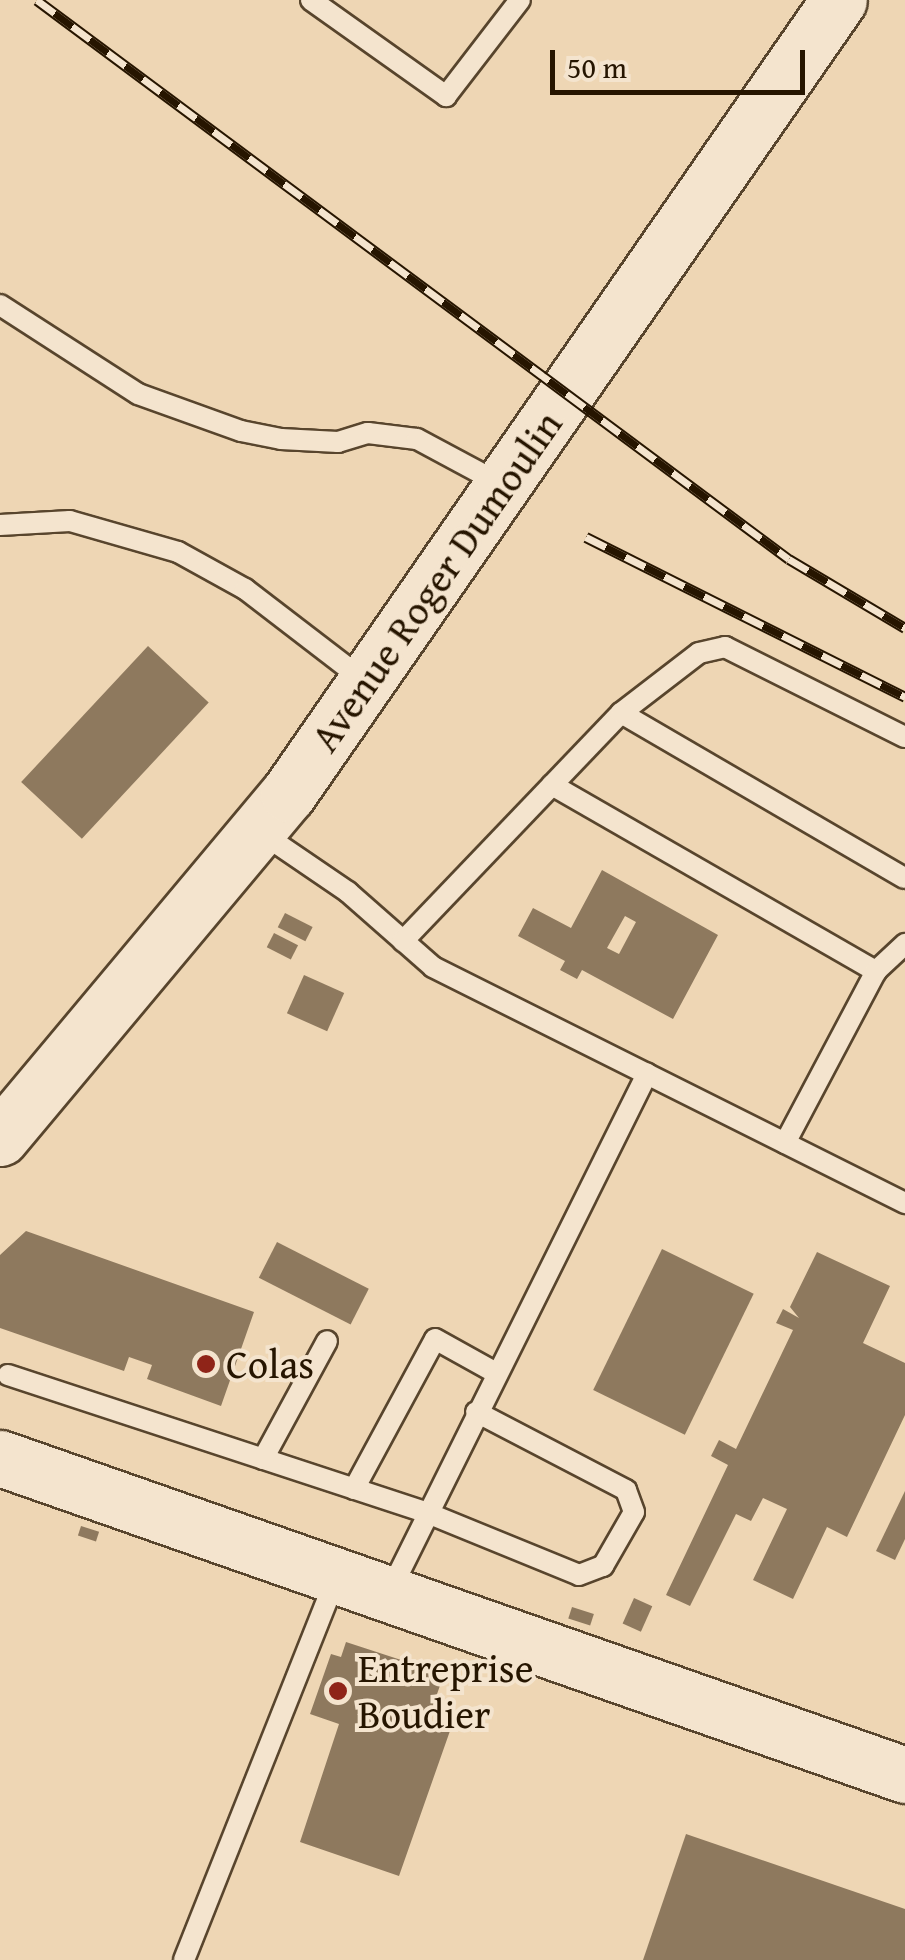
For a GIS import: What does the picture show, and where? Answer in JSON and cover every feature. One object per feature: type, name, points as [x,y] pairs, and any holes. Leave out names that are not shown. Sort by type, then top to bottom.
[{"type":"main road","name":"Avenue Roger Dumoulin","points":[[0,1138],[258,831],[367,683],[838,0]]},
{"type":"main road","points":[[0,1458],[905,1776]]},
{"type":"lane","points":[[311,0],[446,96],[520,0]]},
{"type":"lane","points":[[0,305],[138,394],[206,419],[281,440],[338,442],[368,432],[417,439],[503,485]]},
{"type":"lane","points":[[0,526],[70,521],[178,552],[245,589],[367,683]]},
{"type":"lane","points":[[403,941],[621,713],[699,653],[724,647],[905,737]]},
{"type":"lane","points":[[621,713],[905,878]]},
{"type":"lane","points":[[552,784],[876,970]]},
{"type":"lane","points":[[258,831],[348,892],[433,967],[905,1203]]},
{"type":"lane","points":[[785,1143],[876,970],[905,944]]},
{"type":"lane","points":[[388,1594],[425,1512],[646,1074]]},
{"type":"lane","points":[[354,1489],[435,1339],[496,1373]]},
{"type":"lane","points":[[263,1459],[328,1341]]},
{"type":"lane","points":[[8,1375],[425,1512],[578,1575],[603,1566],[634,1512],[626,1490],[476,1412]]},
{"type":"lane","points":[[184,1960],[336,1576]]},
{"type":"building","points":[[148,646],[209,703],[82,839],[21,782]]},
{"type":"building","points":[[602,870],[718,935],[673,1019],[582,970],[577,979],[560,970],[565,961],[518,936],[533,908],[571,928]],"holes":[[[625,916],[636,922],[619,954],[607,948]]]},
{"type":"building","points":[[285,913],[313,927],[305,941],[278,927]]},
{"type":"building","points":[[274,933],[298,945],[291,960],[267,947]]},
{"type":"building","points":[[304,975],[344,993],[327,1031],[287,1013]]},
{"type":"building","points":[[26,1231],[254,1312],[221,1406],[147,1379],[152,1365],[129,1357],[124,1371],[0,1328],[0,1255]]},
{"type":"building","points":[[277,1242],[369,1289],[351,1324],[259,1278]]},
{"type":"building","points":[[662,1249],[754,1294],[685,1435],[593,1390]]},
{"type":"building","points":[[817,1252],[890,1286],[863,1343],[905,1363],[905,1415],[847,1537],[827,1527],[793,1599],[753,1580],[787,1509],[763,1498],[751,1521],[736,1514],[690,1606],[666,1595],[728,1465],[711,1456],[719,1440],[736,1449],[793,1330],[776,1323],[783,1309],[799,1318],[790,1307]]},
{"type":"building","points":[[905,1491],[905,1539],[895,1560],[876,1551]]},
{"type":"building","points":[[81,1526],[99,1532],[96,1541],[78,1536]]},
{"type":"building","points":[[634,1598],[652,1606],[641,1632],[623,1624]]},
{"type":"building","points":[[572,1607],[594,1614],[590,1626],[568,1618]]},
{"type":"building","points":[[346,1642],[444,1674],[428,1720],[451,1728],[399,1876],[300,1842],[339,1724],[310,1714],[331,1654],[341,1657]]},
{"type":"building","points":[[686,1834],[905,1909],[905,1960],[643,1960]]},
{"type":"railway","points":[[37,0],[789,559],[905,628]]},
{"type":"railway","points":[[586,537],[905,697]]},
{"type":"place","name":"Colas","points":[[206,1364]]},
{"type":"place","name":"Entreprise Boudier","points":[[338,1691]]}]
